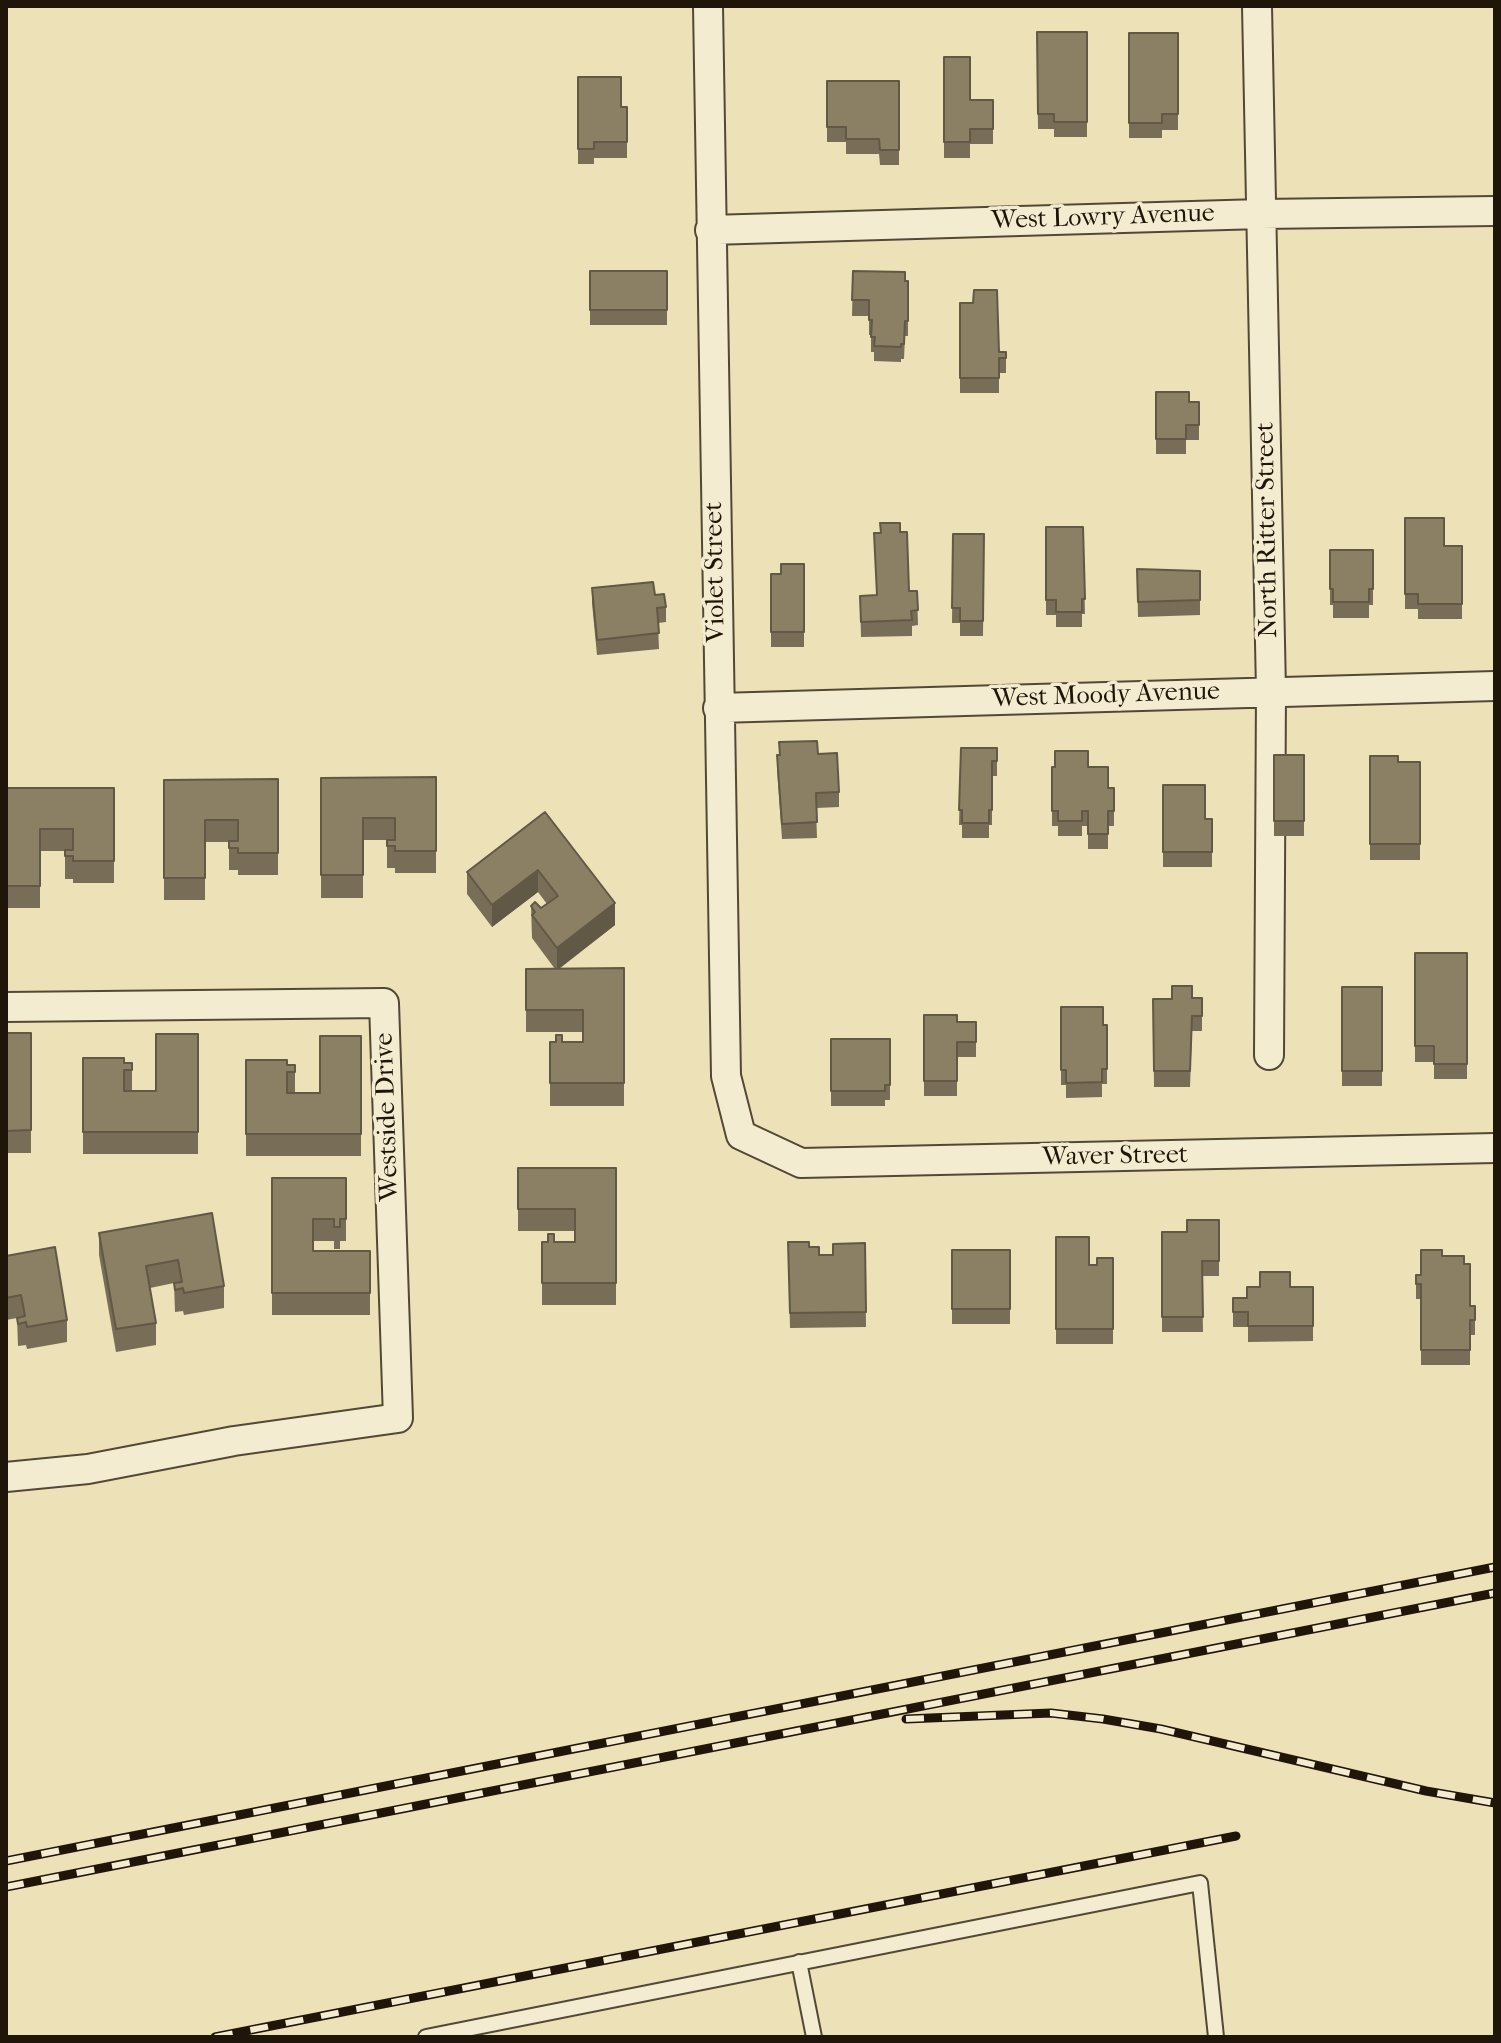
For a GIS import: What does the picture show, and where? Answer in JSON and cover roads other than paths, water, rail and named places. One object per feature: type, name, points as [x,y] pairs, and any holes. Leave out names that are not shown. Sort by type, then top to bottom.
[{"type":"street","name":"Violet Street","points":[[708,6],[726,1076],[741,1135]]},
{"type":"street","name":"North Ritter Street","points":[[1257,6],[1271,691],[1269,1055]]},
{"type":"street","name":"West Lowry Avenue","points":[[710,230],[1261,214],[1495,211]]},
{"type":"street","name":"West Moody Avenue","points":[[718,708],[1495,686]]},
{"type":"street","name":"Westside Drive","points":[[6,1007],[384,1003],[398,1418],[234,1441],[88,1469],[6,1477]]},
{"type":"street","name":"Waver Street","points":[[741,1135],[801,1163],[1495,1148]]},
{"type":"lane","points":[[426,2037],[1200,1883],[1216,2037]]},
{"type":"lane","points":[[799,1962],[814,2037]]},
{"type":"railway","points":[[6,1861],[1495,1567]]},
{"type":"railway","points":[[6,1887],[1495,1593]]},
{"type":"railway","points":[[906,1719],[1051,1713],[1103,1719],[1161,1729],[1426,1791],[1495,1803]]},
{"type":"railway","points":[[215,2037],[1236,1836]]}]
